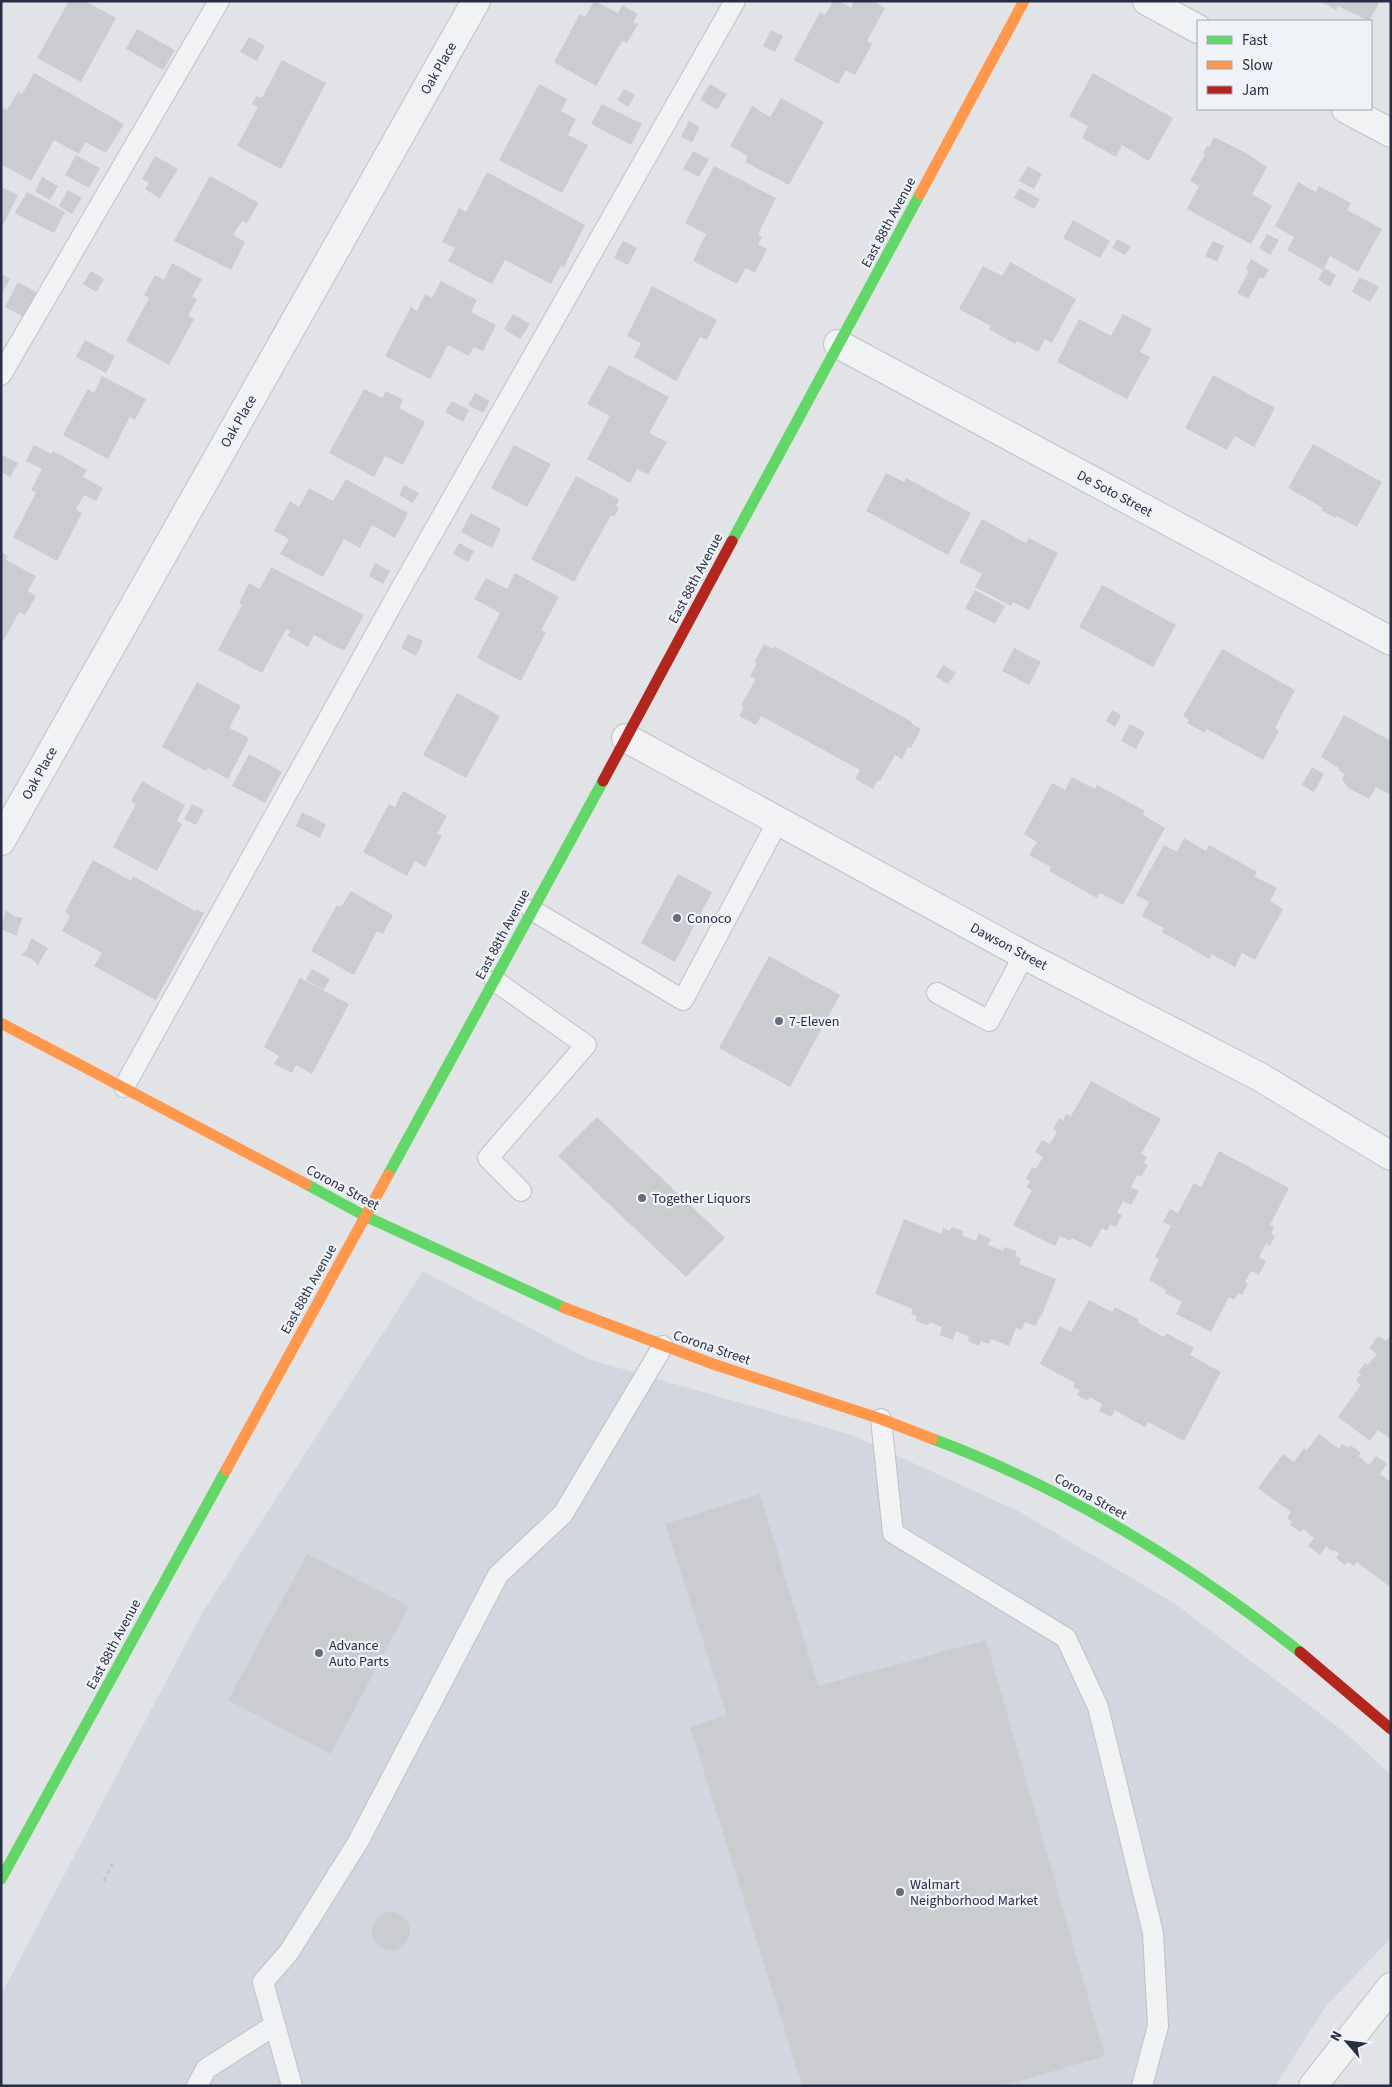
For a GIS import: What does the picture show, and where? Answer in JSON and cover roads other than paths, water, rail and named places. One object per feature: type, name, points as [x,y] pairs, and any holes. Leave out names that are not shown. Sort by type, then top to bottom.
[{"type":"main road","name":"East 88th Avenue","points":[[1,1878],[495,980],[1024,1]]},
{"type":"main road","name":"Corona Street","points":[[1,1023],[366,1216],[548,1302],[663,1346],[880,1419],[958,1448],[1064,1496],[1171,1558],[1255,1616],[1322,1669],[1391,1729]]},
{"type":"street","name":"Oak Place","points":[[1,841],[476,1]]},
{"type":"street","points":[[1147,1],[1197,28]]},
{"type":"street","points":[[1348,110],[1391,133]]},
{"type":"street","name":"De Soto Street","points":[[838,344],[1391,641]]},
{"type":"street","name":"Dawson Street","points":[[626,738],[1024,955],[1260,1077],[1391,1156]]},
{"type":"street","points":[[1313,2086],[1391,1987]]},
{"type":"lane","points":[[1,375],[219,1]]},
{"type":"lane","points":[[124,1088],[395,599],[735,1]]},
{"type":"lane","points":[[532,910],[683,1000],[778,821]]},
{"type":"lane","points":[[937,993],[988,1021],[1024,955]]},
{"type":"lane","points":[[495,980],[586,1045],[488,1158],[521,1191]]},
{"type":"lane","points":[[292,2086],[262,1982],[289,1952],[358,1842],[498,1575],[563,1514],[663,1346]]},
{"type":"lane","points":[[880,1419],[893,1533],[1066,1638],[1098,1707],[1153,1933],[1158,2026],[1142,2086]]},
{"type":"lane","points":[[197,2086],[206,2069],[275,2026]]},
{"type":"place","name":"Conoco","points":[[677,918]]},
{"type":"place","name":"7-Eleven","points":[[779,1021]]},
{"type":"place","name":"Together Liquors","points":[[642,1198]]},
{"type":"place","name":"Advance Auto Parts","points":[[319,1653]]},
{"type":"place","name":"Walmart Neighborhood Market","points":[[900,1892]]}]
